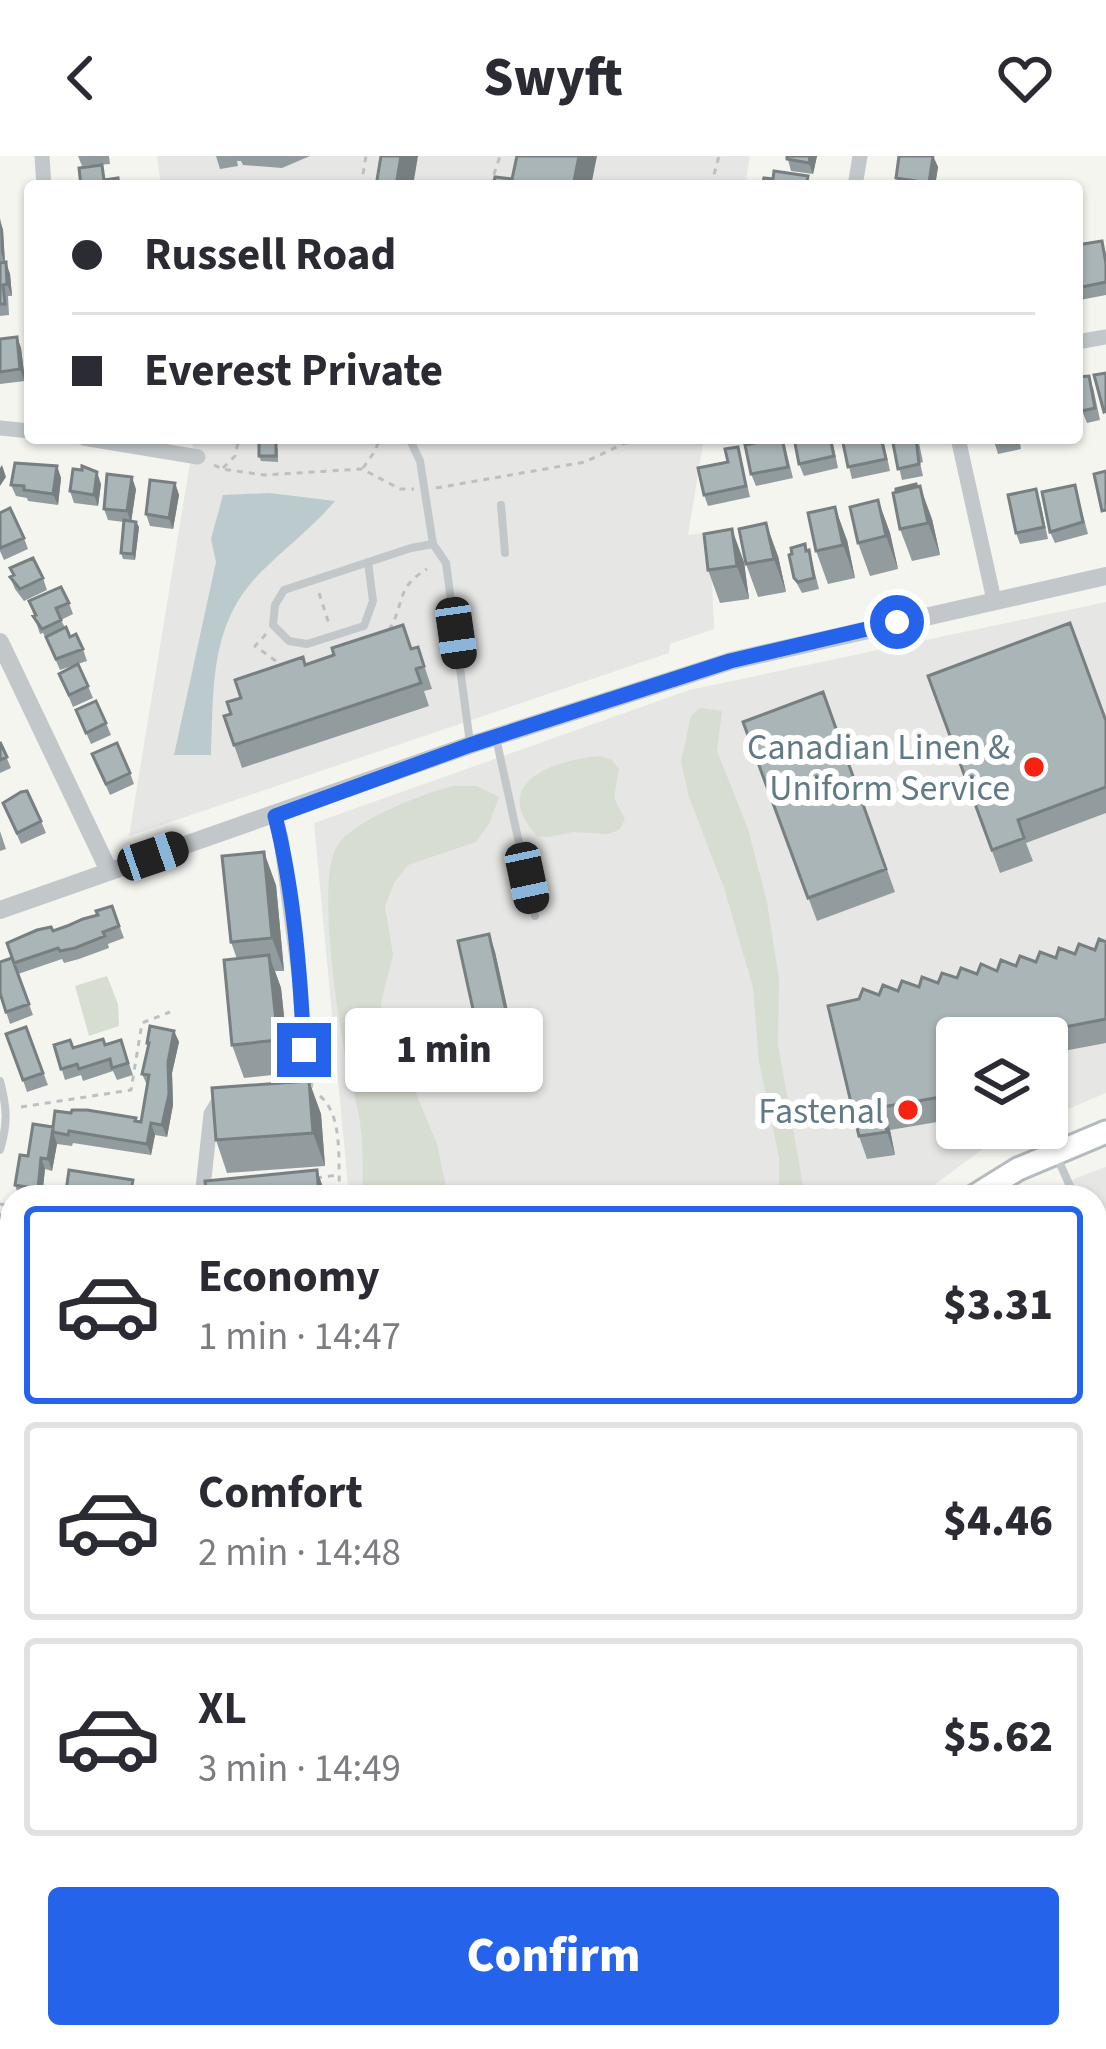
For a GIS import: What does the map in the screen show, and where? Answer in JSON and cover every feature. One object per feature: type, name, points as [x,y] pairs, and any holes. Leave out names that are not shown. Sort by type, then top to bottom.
[{"type":"main road","points":[[992,1185],[1018,1169],[1106,1132]]},
{"type":"street","points":[[119,444],[198,457]]},
{"type":"street","points":[[959,444],[994,600]]},
{"type":"street","points":[[0,910],[496,736],[730,661],[1106,576]]},
{"type":"street","points":[[0,642],[6,667],[109,871]]},
{"type":"street","points":[[275,816],[300,982],[306,1084],[284,1086]]},
{"type":"street","points":[[203,1185],[211,1114],[220,1097],[241,1090]]},
{"type":"lane","points":[[412,444],[420,461],[433,544],[446,563],[470,745]]},
{"type":"lane","points":[[501,505],[506,554]]},
{"type":"lane","points":[[368,562],[373,601],[364,626],[307,644],[289,641],[273,625],[275,604],[284,590],[368,562],[411,548],[433,544]]},
{"type":"lane","points":[[496,736],[535,916]]},
{"type":"lane","points":[[0,1081],[7,1108],[0,1150]]},
{"type":"lane","points":[[1062,1150],[1072,1185]]},
{"type":"path","points":[[222,469],[235,456],[238,444]]},
{"type":"path","points":[[362,470],[378,444]]},
{"type":"path","points":[[607,444],[610,448]]},
{"type":"path","points":[[7,1108],[131,1090],[142,1023],[170,1012]]},
{"type":"path","points":[[306,1084],[330,1104],[339,1185]]},
{"type":"path","points":[[315,1178],[338,1175]]},
{"type":"shaded area","points":[[157,156],[750,156],[746,180],[160,180]]},
{"type":"shaded area","points":[[193,444],[703,444],[688,535],[710,532],[714,629],[670,644],[669,653],[129,836]]},
{"type":"shaded area","points":[[269,493],[335,501],[261,572],[232,613],[218,658],[211,755],[174,755],[216,562],[211,539],[223,495]]},
{"type":"shaded area","points":[[1106,602],[1106,1093],[1068,1109],[1068,1017],[936,1017],[936,1149],[983,1149],[934,1185],[348,1185],[314,823],[689,690]]},
{"type":"shaded area","points":[[700,708],[722,711],[717,751],[748,829],[767,902],[779,980],[778,1044],[803,1185],[779,1185],[779,1157],[759,1062],[753,987],[681,762],[691,716]]},
{"type":"shaded area","points":[[600,756],[619,769],[614,798],[625,819],[620,829],[609,834],[537,836],[524,817],[523,788],[547,769]]},
{"type":"shaded area","points":[[453,786],[477,786],[499,797],[476,842],[408,865],[385,906],[393,955],[381,1003],[382,1028],[408,1074],[437,1144],[446,1185],[363,1185],[361,1132],[340,1024],[330,939],[329,881],[332,858],[348,834],[409,801]]},
{"type":"shaded area","points":[[107,976],[118,1004],[119,1026],[89,1036],[75,986]]},
{"type":"shaded area","points":[[1106,1167],[1106,1185],[1063,1185]]},
{"type":"building","points":[[381,156],[401,156],[397,180],[377,180]]},
{"type":"building","points":[[517,156],[579,156],[574,180],[494,180],[512,179]]},
{"type":"building","points":[[810,156],[809,163],[787,159]]},
{"type":"building","points":[[899,156],[933,156],[929,180],[896,178]]},
{"type":"building","points":[[102,165],[104,180],[80,180],[79,168]]},
{"type":"building","points":[[774,171],[808,176],[807,180],[764,180],[773,179]]},
{"type":"building","points":[[1102,241],[1106,282],[1083,287],[1083,244]]},
{"type":"building","points":[[6,262],[5,304],[0,304],[0,263]]},
{"type":"building","points":[[17,337],[20,369],[0,372],[0,339]]},
{"type":"building","points":[[1106,373],[1106,411],[1104,412],[1094,375]]},
{"type":"building","points":[[1083,376],[1089,376],[1095,408],[1083,411]]},
{"type":"building","points":[[259,444],[276,444],[276,456],[259,456]]},
{"type":"building","points":[[783,444],[788,467],[751,474],[745,445]]},
{"type":"building","points":[[795,444],[831,444],[834,456],[799,464]]},
{"type":"building","points":[[843,444],[882,444],[886,459],[848,467]]},
{"type":"building","points":[[893,444],[917,444],[919,464],[898,469]]},
{"type":"building","points":[[738,447],[746,486],[704,495],[698,468],[728,462],[725,449]]},
{"type":"building","points":[[15,463],[57,466],[53,494],[11,485]]},
{"type":"building","points":[[82,466],[97,472],[94,495],[70,491],[73,469],[82,470]]},
{"type":"building","points":[[1106,471],[1106,510],[1102,511],[1094,474]]},
{"type":"building","points":[[107,474],[132,477],[127,511],[104,509]]},
{"type":"building","points":[[150,480],[175,483],[169,518],[146,514]]},
{"type":"building","points":[[1075,485],[1083,522],[1050,532],[1042,492]]},
{"type":"building","points":[[920,486],[928,523],[900,529],[893,493]]},
{"type":"building","points":[[1036,489],[1044,527],[1016,533],[1008,495]]},
{"type":"building","points":[[878,500],[886,536],[858,543],[850,507]]},
{"type":"building","points":[[835,507],[843,545],[816,551],[808,513]]},
{"type":"building","points":[[10,508],[24,538],[0,548],[0,513]]},
{"type":"building","points":[[124,520],[136,522],[133,554],[121,553]]},
{"type":"building","points":[[766,523],[774,559],[746,564],[739,529]]},
{"type":"building","points":[[732,529],[737,566],[708,570],[704,534]]},
{"type":"building","points":[[805,544],[814,578],[798,582],[789,555],[791,548]]},
{"type":"building","points":[[33,558],[43,578],[20,589],[10,577],[14,575],[10,568]]},
{"type":"building","points":[[61,587],[69,603],[56,608],[61,620],[42,629],[29,601]]},
{"type":"building","name":"Canadian Linen & Uniform Service","points":[[1070,623],[1106,721],[1106,787],[1018,820],[1024,838],[992,850],[928,676]]},
{"type":"building","points":[[403,625],[411,649],[418,647],[424,666],[416,669],[421,683],[234,745],[224,716],[231,714],[227,702],[241,698],[235,680],[303,657],[305,665],[334,655],[332,648]]},
{"type":"building","points":[[66,627],[70,637],[76,634],[83,649],[56,659],[46,637]]},
{"type":"building","points":[[78,664],[88,686],[69,695],[59,674]]},
{"type":"building","points":[[823,692],[886,869],[808,898],[743,722]]},
{"type":"building","points":[[96,701],[106,723],[86,733],[76,710]]},
{"type":"building","points":[[117,743],[130,773],[106,784],[92,754]]},
{"type":"building","points":[[27,791],[41,821],[17,833],[3,803]]},
{"type":"building","points":[[264,852],[272,938],[231,942],[222,856]]},
{"type":"building","points":[[112,906],[119,926],[103,932],[105,936],[14,963],[7,943],[37,930],[51,927],[53,931]]},
{"type":"building","points":[[489,934],[511,1034],[480,1041],[458,941]]},
{"type":"building","points":[[1099,939],[1106,942],[1106,1019],[1068,1026],[1068,1017],[936,1017],[936,1098],[882,1107],[887,1132],[859,1136],[828,1006],[859,999],[863,989],[879,995],[883,985],[898,991],[902,981],[919,987],[922,977],[938,983],[942,973],[957,978],[961,968],[977,974],[981,964],[997,971],[1001,960],[1016,966],[1020,956],[1036,962],[1040,952],[1056,958],[1059,948],[1075,954],[1079,944],[1095,950]]},
{"type":"building","points":[[269,955],[278,1040],[232,1045],[224,960]]},
{"type":"building","points":[[12,958],[29,1004],[6,1012],[0,993],[0,962]]},
{"type":"building","points":[[150,1026],[174,1031],[162,1125],[151,1123],[147,1144],[69,1131],[68,1135],[53,1132],[53,1128],[48,1159],[41,1158],[38,1185],[15,1185],[20,1155],[28,1156],[33,1124],[53,1127],[55,1111],[87,1110],[141,1122],[149,1075],[142,1074]]},
{"type":"building","points":[[26,1027],[43,1073],[23,1080],[6,1034]]},
{"type":"building","points":[[103,1039],[105,1045],[121,1040],[128,1063],[112,1068],[110,1059],[61,1069],[54,1045],[70,1040],[73,1048]]},
{"type":"building","points":[[309,1081],[313,1133],[216,1140],[212,1088]]},
{"type":"building","points":[[69,1170],[133,1180],[132,1185],[67,1185]]},
{"type":"building","points":[[317,1170],[318,1185],[206,1185],[205,1181]]},
{"type":"place","name":"Canadian Linen & Uniform Service","points":[[1034,767]]},
{"type":"place","name":"Fastenal","points":[[908,1110]]},
{"type":"route","points":[[304,1050],[300,982],[275,816],[470,745],[730,661],[897,622]]}]
